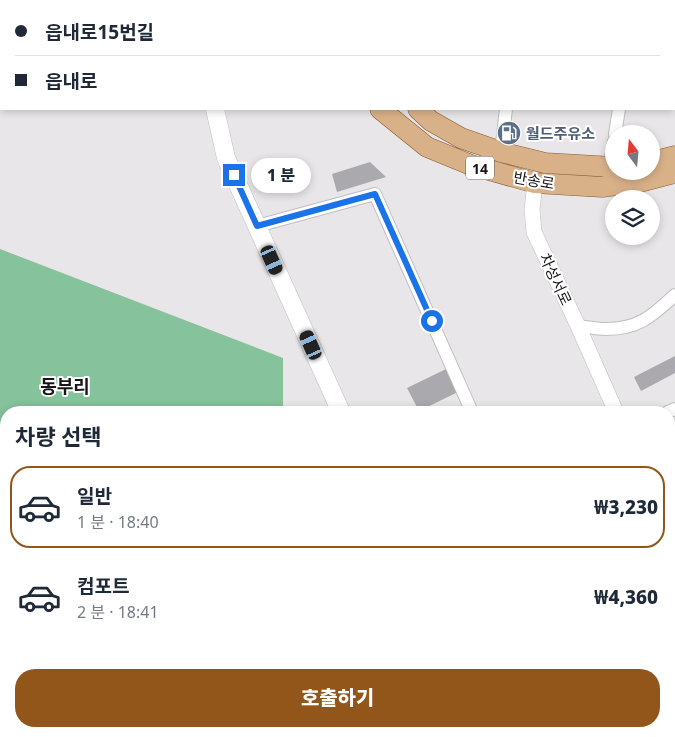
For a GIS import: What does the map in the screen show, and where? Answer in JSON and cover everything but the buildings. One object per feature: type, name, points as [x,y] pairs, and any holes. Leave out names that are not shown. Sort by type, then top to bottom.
[{"type":"main road","points":[[215,110],[226,158],[338,406]]},
{"type":"main road","name":"반송로","points":[[381,110],[427,147],[471,165],[535,183],[602,187],[640,182],[675,173]]},
{"type":"main road","name":"반송로","points":[[419,110],[431,121],[461,138],[501,152],[545,163],[605,167]]},
{"type":"main road","points":[[660,160],[675,156]]},
{"type":"street","points":[[501,152],[506,110]]},
{"type":"street","points":[[616,125],[619,110]]},
{"type":"street","name":"차성서로","points":[[535,183],[532,210],[534,232],[613,406]]},
{"type":"street","points":[[257,226],[375,194],[469,406]]},
{"type":"street","points":[[578,326],[605,329],[628,327],[640,323],[652,315],[675,295]]},
{"type":"green space","points":[[0,249],[283,358],[283,406],[0,406]]},
{"type":"place","name":"월드주유소","points":[[509,133]]},
{"type":"district","name":"동부리","points":[[65,386]]},
{"type":"route","points":[[234,175],[257,226],[375,194],[432,321]]}]
